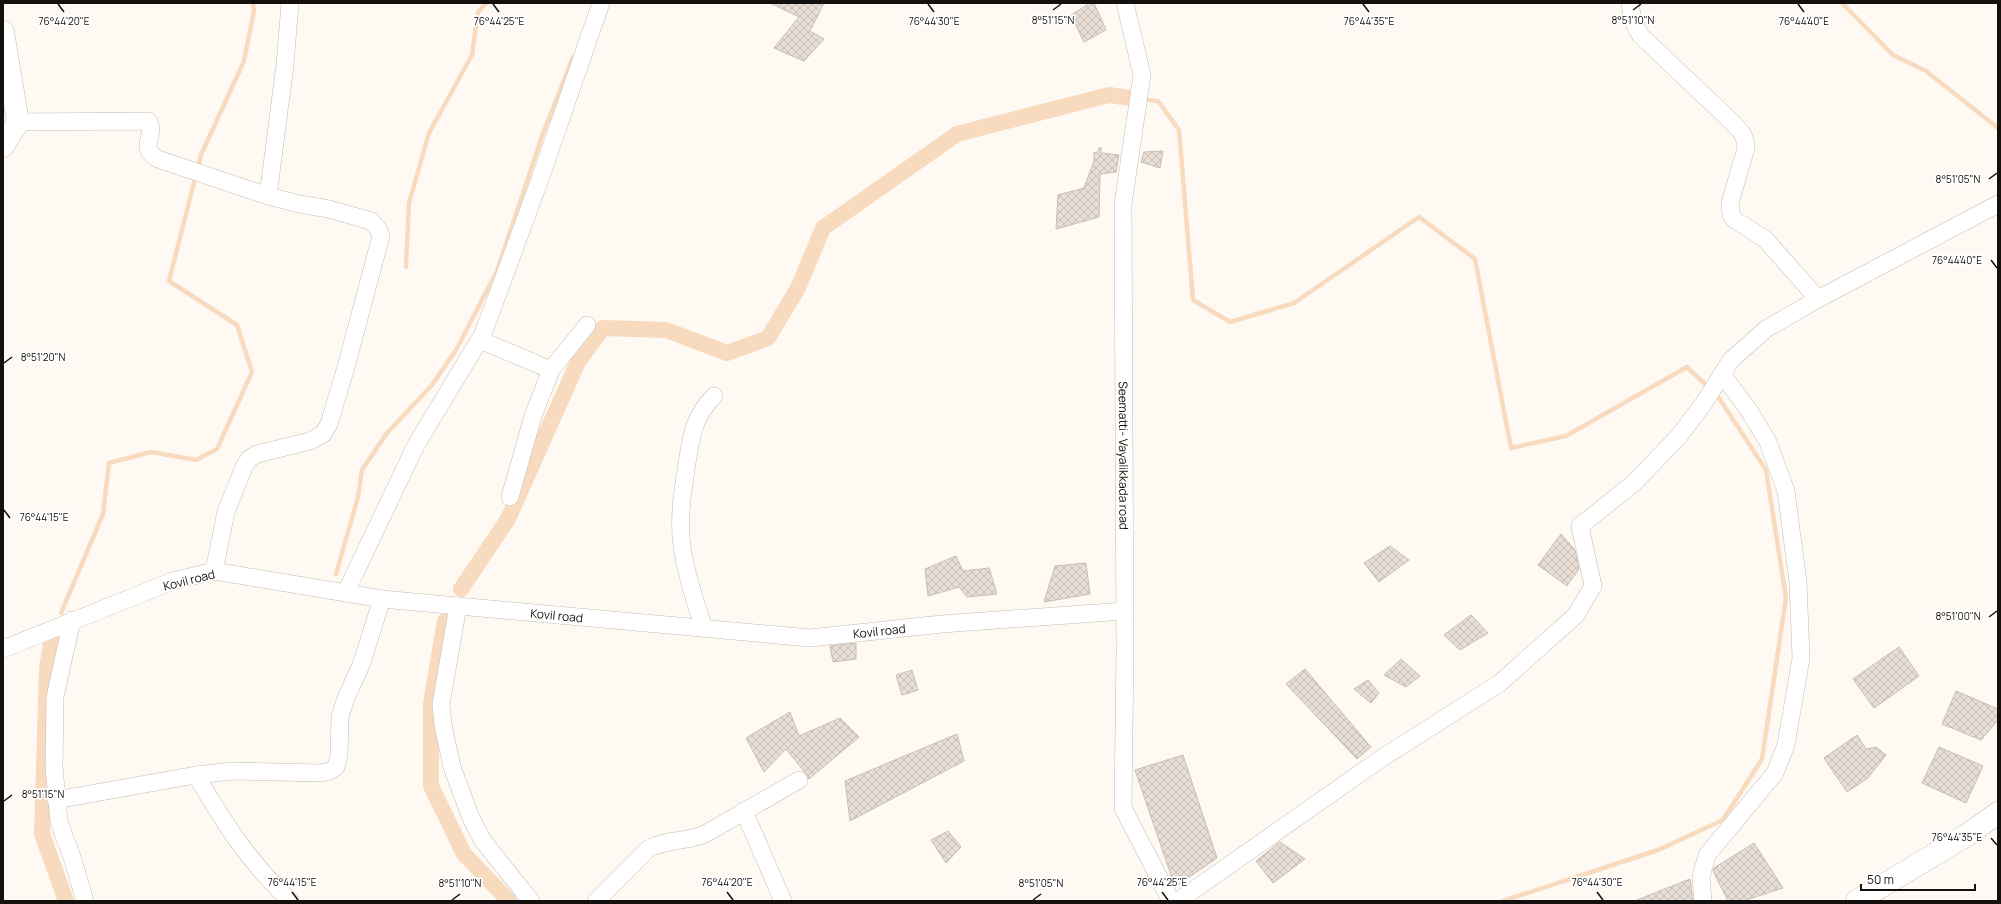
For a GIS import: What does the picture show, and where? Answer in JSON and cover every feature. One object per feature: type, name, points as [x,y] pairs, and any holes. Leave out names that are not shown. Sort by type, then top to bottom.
[{"type":"street","points":[[268,196],[290,3]]},
{"type":"street","points":[[346,592],[416,445],[480,340],[540,182],[601,3]]},
{"type":"street","name":"Seematti- Vayalikkada road","points":[[1126,3],[1142,75],[1123,204],[1125,611],[1123,808],[1171,901]]},
{"type":"street","points":[[1630,3],[1633,22],[1641,36],[1732,122],[1742,133],[1746,141],[1746,148],[1730,203],[1731,215],[1736,220],[1765,239],[1818,299]]},
{"type":"street","points":[[3,32],[18,122],[3,146]]},
{"type":"street","points":[[18,122],[148,121],[151,128],[147,144],[152,155],[197,173],[268,196],[329,209],[371,221],[379,230],[381,236],[329,424],[323,434],[310,441],[257,454],[249,459],[226,512],[214,571]]},
{"type":"street","points":[[1178,901],[1379,760],[1500,682],[1576,615],[1593,586],[1580,526],[1634,483],[1679,436],[1704,403],[1731,360],[1766,329],[1818,299],[1998,204]]},
{"type":"street","points":[[510,497],[533,416],[551,370],[587,325]]},
{"type":"street","points":[[480,340],[551,370]]},
{"type":"street","points":[[1703,901],[1702,877],[1707,855],[1776,773],[1786,745],[1801,658],[1798,582],[1786,491],[1768,442],[1748,409],[1722,374]]},
{"type":"street","points":[[704,628],[689,581],[682,544],[681,502],[696,421],[703,408],[714,396]]},
{"type":"street","name":"Kovil road","points":[[3,649],[72,620],[173,581],[214,571],[382,599],[810,638],[942,624],[1125,611]]},
{"type":"street","points":[[56,800],[196,775],[232,772],[321,773],[330,771],[336,767],[339,756],[340,717],[346,698],[361,665],[382,599]]},
{"type":"street","points":[[458,606],[441,704],[443,725],[452,767],[471,818],[484,841],[531,901]]},
{"type":"street","points":[[72,620],[55,697],[54,767],[59,822],[73,860],[85,901]]},
{"type":"street","points":[[196,775],[235,837],[252,860],[290,901]]},
{"type":"street","points":[[596,901],[648,849],[658,843],[700,836],[799,780]]},
{"type":"street","points":[[744,812],[783,901]]},
{"type":"street","points":[[1857,901],[1967,836],[1998,813]]},
{"type":"building","points":[[770,3],[824,3],[810,31],[824,39],[804,61],[774,48],[799,17]]},
{"type":"building","points":[[1090,3],[1094,3],[1106,30],[1084,42],[1071,15]]},
{"type":"building","points":[[1099,148],[1101,148],[1101,153],[1119,155],[1116,172],[1100,174],[1099,217],[1056,229],[1058,195],[1084,188],[1094,161],[1094,152],[1097,153]]},
{"type":"building","points":[[1163,151],[1160,168],[1141,162],[1144,152]]},
{"type":"building","points":[[1561,534],[1575,550],[1579,569],[1567,586],[1538,565]]},
{"type":"building","points":[[1390,546],[1409,560],[1379,582],[1364,563]]},
{"type":"building","points":[[956,556],[963,571],[989,568],[997,594],[967,597],[959,587],[928,596],[925,569]]},
{"type":"building","points":[[1086,563],[1090,594],[1044,602],[1055,566]]},
{"type":"building","points":[[1471,615],[1488,633],[1460,650],[1444,635]]},
{"type":"building","points":[[856,643],[856,659],[833,662],[830,646]]},
{"type":"building","points":[[1899,647],[1919,676],[1874,708],[1853,679]]},
{"type":"building","points":[[1401,659],[1420,676],[1406,687],[1384,675]]},
{"type":"building","points":[[1305,669],[1371,747],[1357,759],[1286,684]]},
{"type":"building","points":[[912,670],[918,690],[902,695],[896,675]]},
{"type":"building","points":[[1368,680],[1379,693],[1371,703],[1354,689]]},
{"type":"building","points":[[1956,691],[1998,709],[1998,720],[1981,740],[1942,724]]},
{"type":"building","points":[[790,712],[799,736],[840,718],[859,737],[809,779],[786,749],[764,772],[746,738]]},
{"type":"building","points":[[957,734],[964,761],[850,821],[845,781]]},
{"type":"building","points":[[1857,735],[1866,749],[1876,747],[1886,755],[1868,778],[1847,792],[1824,758]]},
{"type":"building","points":[[1939,747],[1983,766],[1966,803],[1922,783]]},
{"type":"building","points":[[1183,755],[1217,858],[1175,887],[1135,770]]},
{"type":"building","points":[[948,831],[961,847],[946,863],[931,840]]},
{"type":"building","points":[[1280,842],[1305,859],[1273,883],[1256,861]]},
{"type":"building","points":[[1754,843],[1783,888],[1743,901],[1728,901],[1713,871],[1714,868]]},
{"type":"building","points":[[1690,879],[1693,901],[1637,901],[1637,900]]},
{"type":"waterway","points":[[61,613],[103,514],[109,463],[151,452],[196,460],[217,449],[252,372],[237,325],[169,281],[201,155],[244,61],[254,11],[253,3]]},
{"type":"waterway","points":[[406,267],[409,203],[429,133],[472,55],[478,12],[486,3]]},
{"type":"waterway","points":[[1842,3],[1893,55],[1926,71],[1998,128]]},
{"type":"waterway","points":[[336,574],[358,497],[362,470],[387,433],[432,385],[456,350],[497,271],[542,136],[573,57]]},
{"type":"waterway","points":[[461,589],[508,519],[578,362],[603,328],[666,330],[727,353],[768,338],[798,288],[823,228],[957,134],[1109,95],[1130,98]]},
{"type":"waterway","points":[[1148,100],[1158,101],[1179,130],[1193,300],[1230,322],[1294,303],[1419,217],[1475,259],[1511,448],[1566,436],[1687,367],[1705,384]]},
{"type":"waterway","points":[[1503,901],[1658,850],[1723,820],[1762,759],[1786,598],[1766,470],[1719,398]]},
{"type":"waterway","points":[[445,621],[431,703],[431,786],[464,854],[509,901]]},
{"type":"waterway","points":[[52,638],[47,668],[42,834],[66,901]]}]
